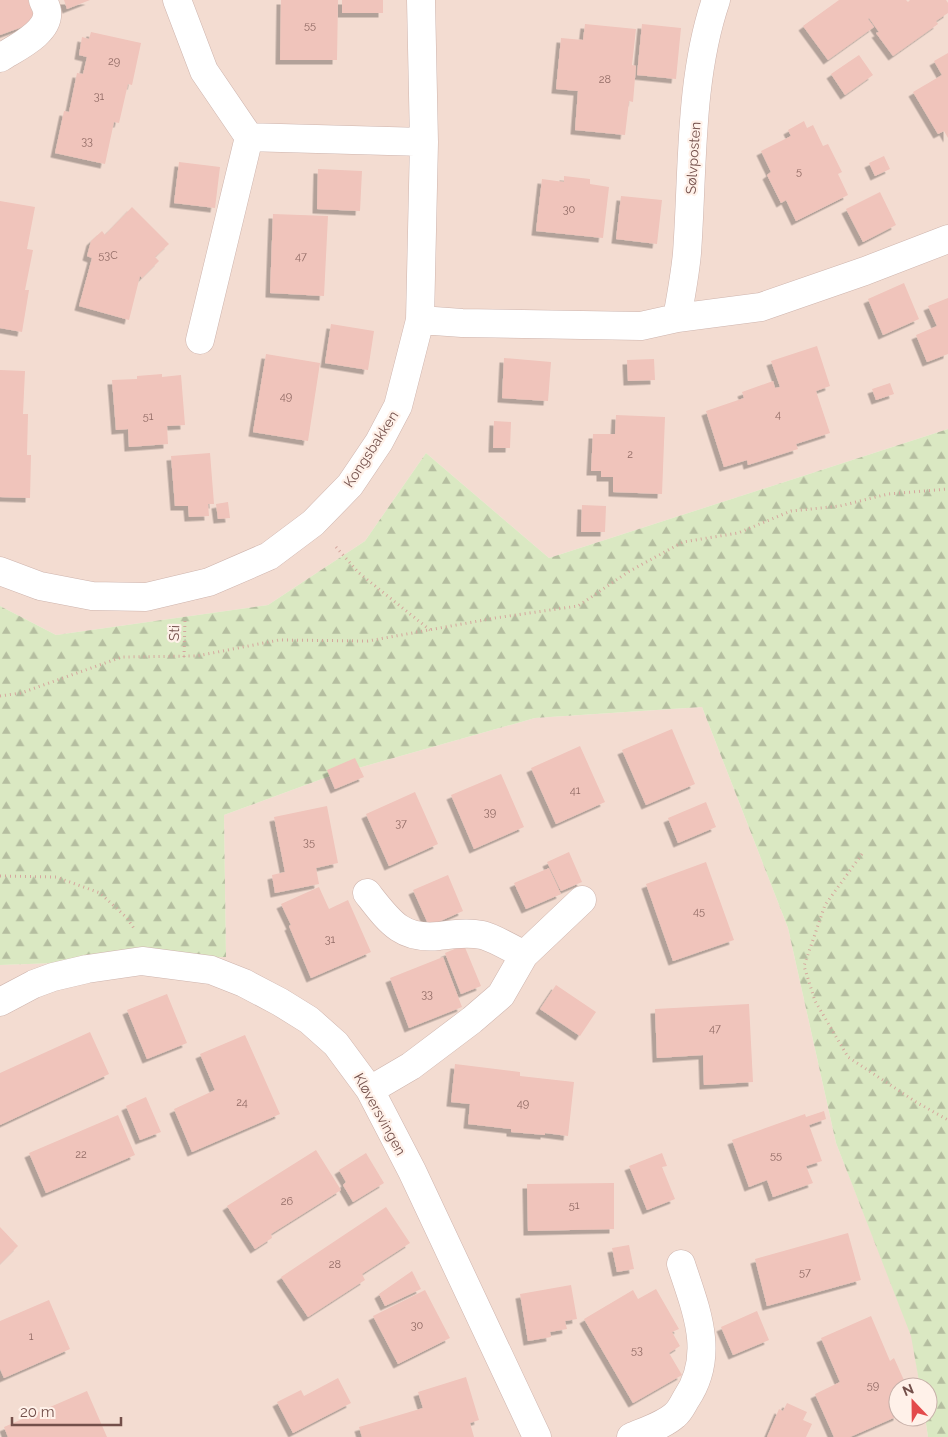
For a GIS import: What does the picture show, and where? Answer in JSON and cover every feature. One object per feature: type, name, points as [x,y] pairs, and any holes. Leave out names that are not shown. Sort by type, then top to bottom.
[{"type":"street","points":[[0,58],[26,42],[44,27],[48,12],[43,0]]},
{"type":"street","points":[[177,0],[204,70],[249,137],[200,340]]},
{"type":"street","name":"Kongsbakken","points":[[0,571],[40,586],[92,596],[146,597],[209,582],[269,556],[313,523],[350,485],[379,442],[398,406],[420,320],[424,142],[421,0]]},
{"type":"street","name":"Sølvposten","points":[[678,318],[687,255],[700,65],[709,20],[716,0]]},
{"type":"street","points":[[249,137],[424,142]]},
{"type":"street","points":[[420,320],[462,323],[641,326],[678,318],[762,307],[865,271],[948,239]]},
{"type":"street","points":[[367,893],[383,914],[397,927],[412,935],[426,937],[455,934],[483,935],[524,955]]},
{"type":"street","points":[[370,1090],[411,1066],[472,1020],[501,995],[524,955],[582,900]]},
{"type":"street","name":"Kløversvingen","points":[[0,1002],[52,977],[87,969],[142,961],[211,970],[244,983],[309,1020],[336,1044],[370,1090],[412,1171],[537,1437]]},
{"type":"street","points":[[631,1437],[665,1422],[676,1414],[692,1390],[699,1375],[702,1348],[699,1326],[681,1264]]},
{"type":"path","points":[[0,696],[22,693],[122,657],[197,656],[279,640],[368,641],[495,618],[578,606],[628,572],[683,542],[738,533],[790,511],[840,506],[888,494],[948,489]]},
{"type":"path","points":[[313,523],[359,573],[430,630]]},
{"type":"path","name":"Sti","points":[[184,657],[186,611]]},
{"type":"path","points":[[862,854],[825,905],[804,966],[815,1001],[848,1057],[916,1102],[948,1120]]},
{"type":"path","points":[[0,876],[56,877],[100,893],[127,918],[138,934],[142,961]]},
{"type":"shaded area","points":[[0,0],[948,0],[948,429],[549,558],[426,453],[365,541],[268,605],[56,635],[0,606]]},
{"type":"shaded area","points":[[702,707],[788,928],[836,1143],[912,1336],[918,1377],[888,1377],[888,1427],[926,1427],[928,1437],[0,1437],[0,965],[226,957],[224,815],[330,776],[535,718]]},
{"type":"green space","points":[[948,429],[948,1437],[928,1437],[926,1427],[938,1427],[938,1377],[918,1377],[911,1336],[836,1143],[788,928],[702,707],[535,718],[330,776],[224,815],[226,957],[0,965],[0,606],[56,635],[268,605],[365,541],[426,453],[549,558]]},
{"type":"building","points":[[0,0],[28,0],[36,22],[0,35]]},
{"type":"building","points":[[64,0],[90,0],[67,9]]},
{"type":"building","points":[[281,0],[338,0],[337,60],[280,60]]},
{"type":"building","points":[[342,0],[383,0],[383,13],[342,13]]},
{"type":"building","points":[[839,0],[906,0],[908,2],[910,0],[946,0],[948,3],[948,13],[936,21],[938,24],[893,56],[876,33],[879,32],[869,18],[874,27],[828,60],[803,26]]},
{"type":"building","points":[[585,24],[636,29],[632,65],[636,66],[633,102],[629,101],[625,135],[575,130],[578,91],[556,89],[561,38],[583,40]]},
{"type":"building","points":[[642,24],[681,28],[676,79],[637,75]]},
{"type":"building","points":[[91,32],[141,43],[132,85],[128,84],[119,123],[114,122],[105,164],[55,153],[64,111],[69,112],[77,73],[83,74],[87,57],[79,55],[82,37],[89,39]]},
{"type":"building","points":[[948,53],[948,138],[944,131],[938,134],[913,92],[942,75],[934,61]]},
{"type":"building","points":[[859,55],[873,75],[845,95],[831,74]]},
{"type":"building","points":[[804,121],[807,128],[813,125],[823,146],[828,144],[842,172],[838,174],[848,195],[796,221],[786,200],[781,203],[767,175],[771,172],[761,151],[791,136],[788,130]]},
{"type":"building","points":[[884,156],[890,169],[875,176],[869,163]]},
{"type":"building","points":[[179,162],[220,167],[215,208],[174,203]]},
{"type":"building","points":[[318,169],[362,171],[360,211],[317,209]]},
{"type":"building","points":[[564,176],[590,179],[590,184],[609,187],[603,238],[536,231],[542,179],[564,182]]},
{"type":"building","points":[[880,192],[896,225],[863,242],[846,209]]},
{"type":"building","points":[[621,196],[662,200],[657,244],[616,239]]},
{"type":"building","points":[[0,201],[35,207],[27,249],[33,250],[25,290],[29,290],[22,332],[0,328]]},
{"type":"building","points":[[132,207],[169,244],[155,257],[159,261],[142,278],[140,276],[129,320],[79,306],[92,258],[87,256],[91,241],[102,231],[105,235]]},
{"type":"building","points":[[273,214],[328,216],[324,296],[270,293]]},
{"type":"building","points":[[904,283],[919,319],[883,335],[868,299]]},
{"type":"building","points":[[948,298],[948,354],[927,362],[916,335],[937,326],[928,306]]},
{"type":"building","points":[[331,324],[374,331],[368,370],[325,363]]},
{"type":"building","points":[[817,346],[830,386],[816,391],[830,433],[796,444],[798,449],[748,465],[747,460],[724,467],[706,411],[744,398],[742,392],[773,381],[775,388],[780,387],[771,361]]},
{"type":"building","points":[[266,354],[320,363],[308,441],[253,432]]},
{"type":"building","points":[[504,358],[551,362],[548,401],[502,398]]},
{"type":"building","points":[[654,359],[655,380],[628,381],[627,360]]},
{"type":"building","points":[[0,370],[25,371],[23,414],[28,414],[27,455],[31,455],[30,498],[0,497]]},
{"type":"building","points":[[162,374],[162,377],[181,375],[185,425],[167,426],[168,444],[129,447],[128,429],[116,430],[112,380],[137,379],[137,376]]},
{"type":"building","points":[[890,383],[894,394],[876,400],[872,389]]},
{"type":"building","points":[[616,415],[665,417],[662,494],[613,492],[613,477],[601,477],[601,471],[591,471],[593,434],[615,434]]},
{"type":"building","points":[[494,421],[511,422],[510,448],[493,448]]},
{"type":"building","points":[[210,453],[214,504],[208,504],[209,516],[189,517],[188,506],[175,506],[171,456]]},
{"type":"building","points":[[228,502],[230,518],[218,519],[216,504]]},
{"type":"building","points":[[582,505],[606,506],[605,532],[581,532]]},
{"type":"building","points":[[672,729],[695,784],[646,805],[622,750]]},
{"type":"building","points":[[580,746],[605,802],[556,824],[531,768]]},
{"type":"building","points":[[355,758],[364,777],[335,789],[327,770]]},
{"type":"building","points":[[501,774],[524,827],[474,849],[451,795]]},
{"type":"building","points":[[415,792],[438,844],[389,866],[366,814]]},
{"type":"building","points":[[706,802],[716,827],[678,843],[668,818]]},
{"type":"building","points":[[327,806],[338,863],[316,868],[319,884],[275,893],[272,875],[285,872],[274,817]]},
{"type":"building","points":[[569,852],[582,882],[561,891],[547,862]]},
{"type":"building","points":[[706,862],[734,940],[673,961],[646,884]]},
{"type":"building","points":[[549,868],[561,894],[526,909],[514,883]]},
{"type":"building","points":[[448,875],[463,911],[429,926],[413,890]]},
{"type":"building","points":[[319,887],[329,909],[348,900],[371,952],[311,978],[281,904]]},
{"type":"building","points":[[464,945],[481,986],[461,994],[445,953]]},
{"type":"building","points":[[443,957],[462,1007],[409,1028],[390,978]]},
{"type":"building","points":[[556,985],[596,1012],[580,1036],[540,1009]]},
{"type":"building","points":[[167,994],[187,1043],[147,1059],[127,1010]]},
{"type":"building","points":[[749,1004],[753,1082],[704,1085],[703,1055],[657,1058],[655,1009]]},
{"type":"building","points":[[90,1032],[109,1074],[0,1125],[0,1073]]},
{"type":"building","points":[[245,1035],[280,1114],[192,1152],[174,1109],[215,1090],[200,1054]]},
{"type":"building","points":[[455,1064],[520,1072],[520,1076],[574,1082],[568,1136],[511,1132],[511,1129],[468,1124],[470,1104],[451,1102]]},
{"type":"building","points":[[146,1097],[161,1132],[140,1140],[126,1106]]},
{"type":"building","points":[[824,1111],[826,1119],[809,1125],[822,1161],[806,1166],[813,1183],[773,1197],[767,1180],[749,1187],[732,1140],[805,1114],[806,1117]]},
{"type":"building","points":[[118,1115],[135,1155],[46,1193],[29,1153]]},
{"type":"building","points":[[316,1150],[341,1190],[271,1234],[272,1238],[255,1249],[227,1206]]},
{"type":"building","points":[[366,1153],[384,1183],[353,1202],[343,1185],[346,1182],[339,1170]]},
{"type":"building","points":[[662,1153],[667,1166],[662,1167],[675,1199],[647,1210],[629,1166]]},
{"type":"building","points":[[614,1183],[614,1229],[528,1231],[527,1184]]},
{"type":"building","points":[[386,1207],[410,1243],[362,1274],[365,1280],[308,1317],[281,1277]]},
{"type":"building","points":[[0,1227],[18,1246],[0,1264]]},
{"type":"building","points":[[848,1233],[861,1280],[767,1306],[755,1259]]},
{"type":"building","points":[[629,1245],[634,1269],[617,1272],[612,1248]]},
{"type":"building","points":[[412,1271],[421,1289],[385,1306],[379,1294]]},
{"type":"building","points":[[571,1285],[577,1319],[565,1321],[567,1329],[550,1332],[551,1337],[528,1341],[520,1294]]},
{"type":"building","points":[[656,1289],[679,1329],[672,1332],[680,1346],[669,1353],[682,1375],[633,1403],[584,1319],[633,1290],[638,1299]]},
{"type":"building","points":[[425,1290],[450,1338],[398,1364],[373,1316]]},
{"type":"building","points":[[49,1300],[70,1349],[4,1378],[0,1369],[0,1321]]},
{"type":"building","points":[[757,1311],[769,1340],[733,1355],[721,1327]]},
{"type":"building","points":[[871,1316],[890,1361],[894,1358],[903,1377],[888,1377],[888,1420],[850,1437],[834,1437],[815,1394],[840,1382],[821,1338]]},
{"type":"building","points":[[466,1377],[479,1420],[470,1423],[474,1437],[362,1437],[359,1427],[423,1408],[418,1392]]},
{"type":"building","points":[[338,1378],[351,1403],[293,1433],[277,1402],[301,1390],[304,1396]]},
{"type":"building","points":[[87,1391],[107,1437],[8,1437],[4,1427]]},
{"type":"building","points":[[787,1403],[807,1412],[803,1420],[812,1424],[806,1437],[767,1437],[779,1409],[783,1411]]}]
